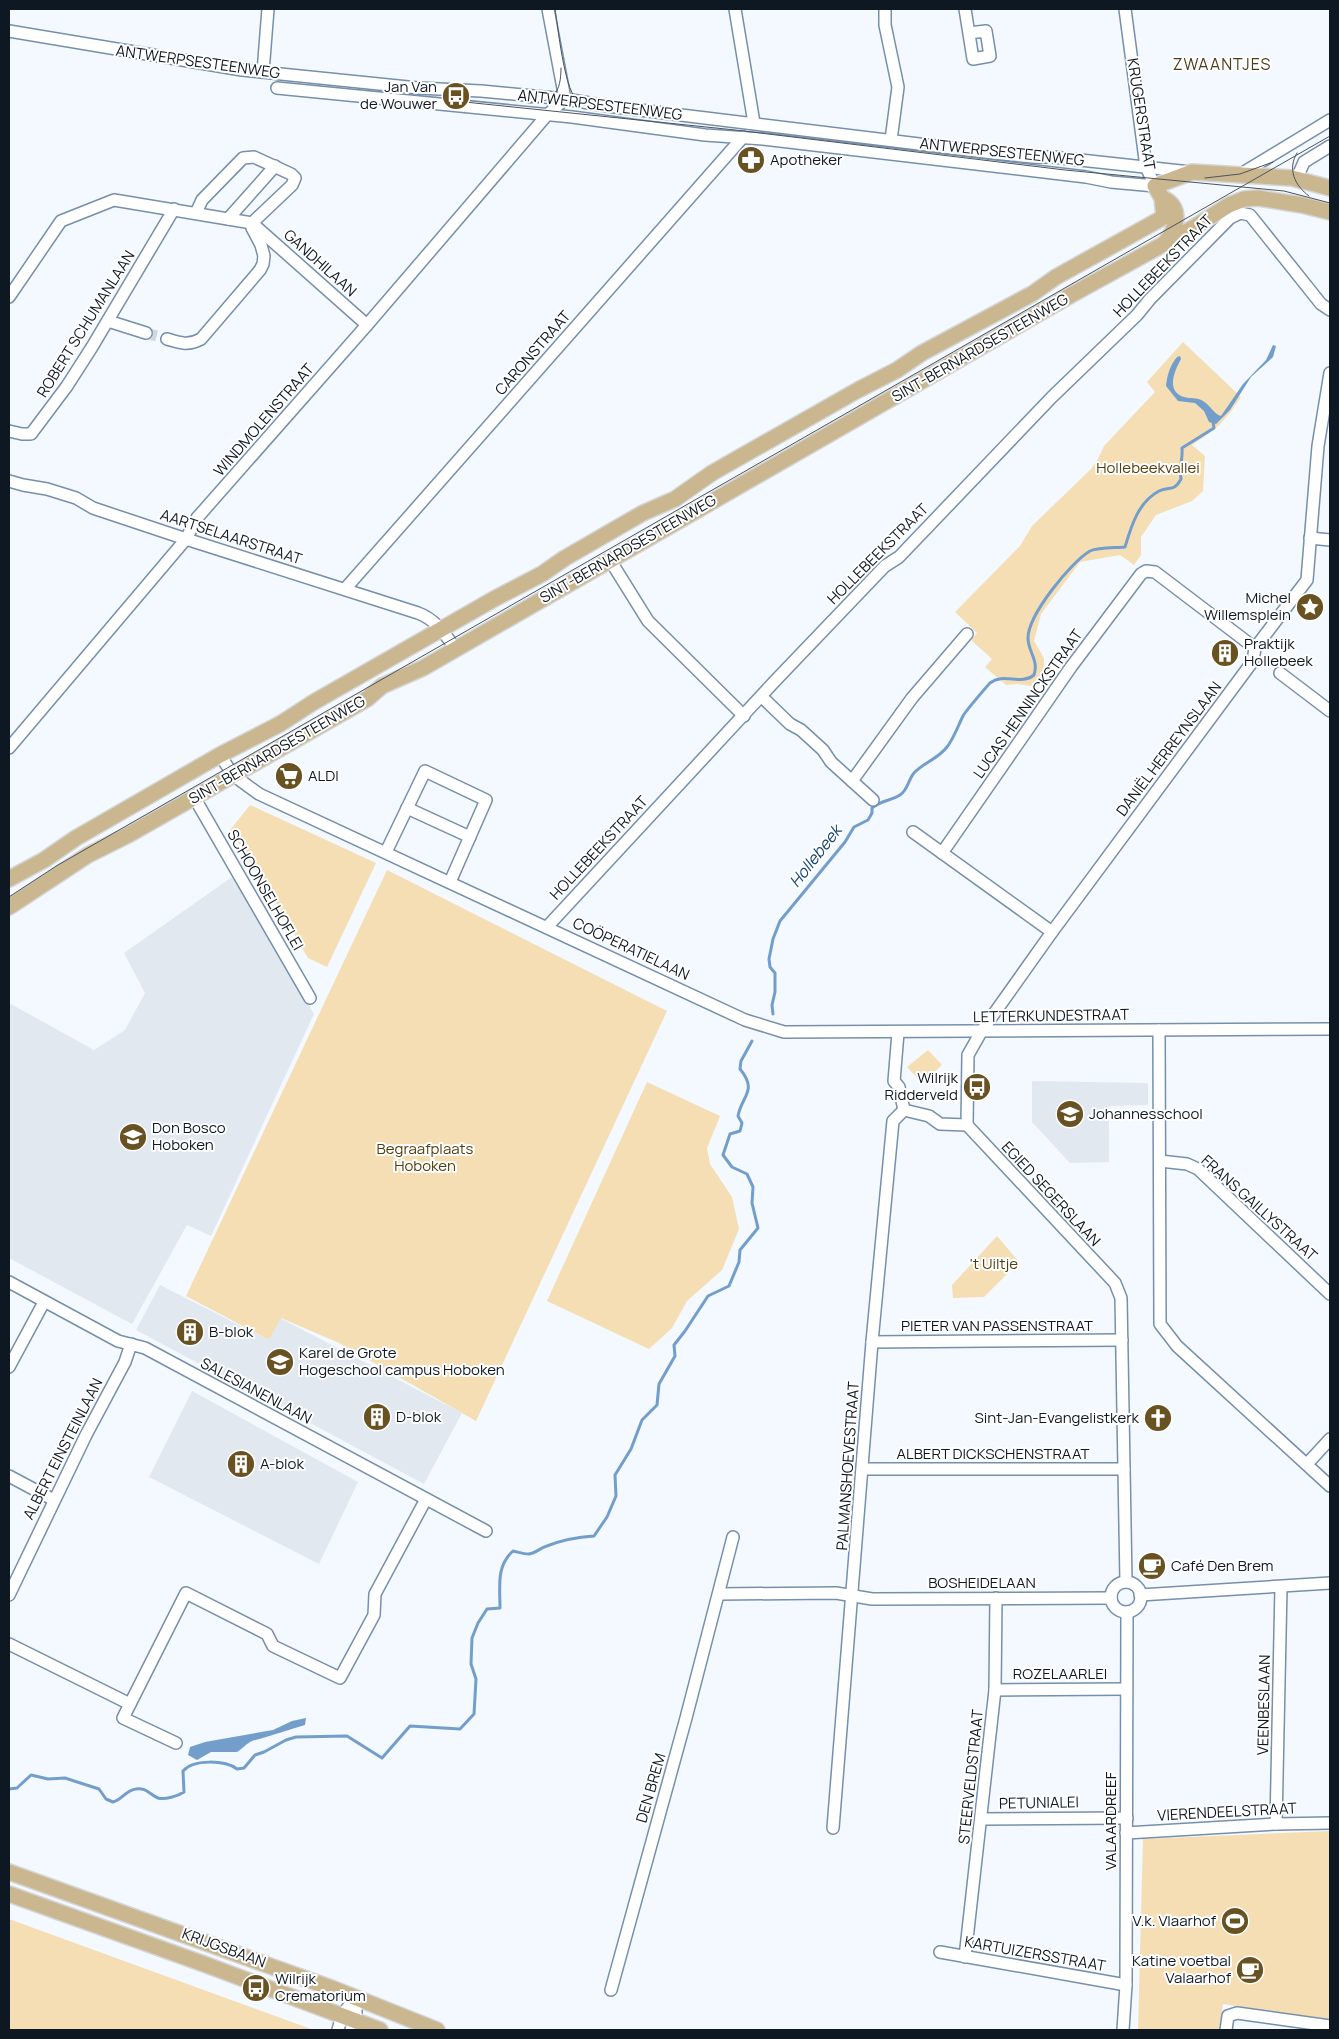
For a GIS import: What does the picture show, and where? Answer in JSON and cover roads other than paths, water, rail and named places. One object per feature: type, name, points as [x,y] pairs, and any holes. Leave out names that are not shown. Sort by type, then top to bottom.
[{"type":"main road","name":"ANTWERPSESTEENWEG","points":[[1159,192],[1192,172],[1297,178],[1330,188]]},
{"type":"main road","name":"KRUGERSTRAAT","points":[[1159,192],[1169,221]]},
{"type":"main road","name":"SINT-BERNARDSESTEENWEG","points":[[9,907],[88,855],[194,798],[367,699],[382,686],[423,668],[1191,229],[1229,205],[1251,198],[1302,204],[1330,212]]},
{"type":"main road","points":[[1164,243],[1170,236],[1169,221],[1191,229]]},
{"type":"main road","name":"SINT-BERNARDSESTEENWEG","points":[[9,879],[48,858],[76,838],[220,755],[280,724],[314,702],[441,629],[542,574],[565,558],[636,518],[675,499],[712,473],[897,370],[922,353],[1032,294],[1056,277],[1169,221]]},
{"type":"main road","name":"KRIJGSBAAN","points":[[9,1872],[356,1997],[438,2030]]},
{"type":"main road","name":"KRIJGSBAAN","points":[[9,1894],[342,2015],[354,2026],[380,2030]]},
{"type":"street","points":[[263,72],[268,9]]},
{"type":"street","points":[[548,9],[565,99]]},
{"type":"street","points":[[735,9],[754,123]]},
{"type":"street","points":[[885,9],[885,25],[898,87],[892,140]]},
{"type":"street","points":[[965,9],[969,33]]},
{"type":"street","name":"KRUGERSTRAAT","points":[[1125,9],[1146,167],[1159,192]]},
{"type":"street","name":"ANTWERPSESTEENWEG","points":[[9,32],[202,65],[408,87],[482,91],[565,99],[607,106],[1032,157],[1053,157],[1192,172]]},
{"type":"street","name":"ANTWERPSESTEENWEG","points":[[277,88],[547,115],[705,135],[743,137],[1086,177],[1159,192]]},
{"type":"street","name":"WINDMOLENSTRAAT","points":[[9,748],[186,540],[197,518],[367,325],[547,115],[565,99]]},
{"type":"street","points":[[1241,174],[1330,120]]},
{"type":"street","name":"CARONSTRAAT","points":[[345,589],[743,137]]},
{"type":"street","points":[[1297,178],[1304,162],[1330,146]]},
{"type":"street","points":[[9,296],[61,221],[114,200],[252,223],[292,184],[295,178],[291,174],[254,157],[244,158],[202,200],[196,213]]},
{"type":"street","points":[[228,219],[275,166]]},
{"type":"street","points":[[1126,184],[1129,181],[1138,180],[1146,167]]},
{"type":"street","name":"ROBERT SCHUMANLAAN","points":[[9,431],[31,434],[67,386],[174,209]]},
{"type":"street","name":"HOLLEBEEKSTRAAT","points":[[547,926],[885,566],[899,557],[980,470],[1127,325],[1230,218],[1240,213],[1250,215],[1321,304],[1330,310]]},
{"type":"street","name":"GANDHILAAN","points":[[252,223],[367,325]]},
{"type":"street","name":"GANDHILAAN","points":[[167,339],[183,344],[192,344],[200,338],[260,270],[264,256],[261,245],[252,228],[252,223]]},
{"type":"street","points":[[108,321],[146,333]]},
{"type":"street","name":"DANIËL HERREYNSLAAN","points":[[967,1125],[968,1055],[981,1032],[1052,932],[1253,661],[1255,648],[1306,580],[1318,446],[1330,373]]},
{"type":"street","name":"AARTSELAARSTRAAT","points":[[9,481],[76,498],[93,508],[186,540],[424,615],[441,629],[455,648]]},
{"type":"street","points":[[1310,538],[1330,540]]},
{"type":"street","points":[[610,560],[648,621],[744,716]]},
{"type":"street","name":"LUCAS HENNINCKSTRAAT","points":[[942,853],[1071,667],[1141,574],[1146,571],[1154,572],[1255,648]]},
{"type":"street","points":[[852,781],[912,698],[967,634]]},
{"type":"street","points":[[1280,673],[1330,711]]},
{"type":"street","points":[[762,697],[790,724],[801,730],[823,750],[831,762],[873,800]]},
{"type":"street","name":"COÖPERATIELAAN","points":[[220,755],[232,775],[259,794],[547,926],[745,1020],[772,1030]]},
{"type":"street","points":[[386,852],[425,771],[486,800],[450,882]]},
{"type":"street","name":"SCHOONSELHOFLEI","points":[[194,798],[310,998]]},
{"type":"street","points":[[407,808],[470,837]]},
{"type":"street","points":[[913,832],[1052,932]]},
{"type":"street","name":"LETTERKUNDESTRAAT","points":[[772,1030],[784,1032],[981,1032],[1330,1029]]},
{"type":"street","points":[[1158,1030],[1160,1324],[1177,1346],[1330,1486]]},
{"type":"street","points":[[898,1032],[894,1081],[899,1088],[904,1110],[930,1116],[940,1124],[967,1125]]},
{"type":"street","name":"PALMANSHOEVESTRAAT","points":[[833,1828],[872,1342],[893,1121],[904,1110]]},
{"type":"street","name":"EGIED SEGERSLAAN","points":[[967,1125],[1115,1284],[1121,1298],[1122,1340]]},
{"type":"street","name":"FRANS GAILLYSTRAAT","points":[[1160,1161],[1187,1164],[1198,1169],[1330,1294]]},
{"type":"street","name":"SALESIANENLAAN","points":[[9,1282],[118,1341],[145,1348],[486,1531]]},
{"type":"street","points":[[9,1367],[44,1302]]},
{"type":"street","points":[[1122,1340],[1126,1582]]},
{"type":"street","name":"PIETER VAN PASSENSTRAAT","points":[[872,1342],[1122,1340]]},
{"type":"street","name":"ALBERT EINSTEINLAAN","points":[[9,1595],[86,1435],[124,1362],[131,1344]]},
{"type":"street","points":[[1307,1464],[1330,1439]]},
{"type":"street","name":"ALBERT DICKSCHENSTRAAT","points":[[863,1469],[1124,1469]]},
{"type":"street","points":[[9,1476],[54,1500]]},
{"type":"street","points":[[176,1743],[123,1718],[186,1592],[267,1634],[273,1646],[340,1678],[374,1615],[375,1594],[426,1499]]},
{"type":"street","name":"DEN BREM","points":[[611,1990],[733,1537]]},
{"type":"street","points":[[1126,1582],[1136,1586],[1140,1595],[1138,1605],[1127,1612],[1115,1607],[1111,1598],[1117,1585],[1126,1582]]},
{"type":"street","points":[[1140,1595],[1330,1583]]},
{"type":"street","name":"VEENBESLAAN","points":[[1276,1824],[1281,1587]]},
{"type":"street","points":[[719,1594],[836,1593],[853,1595]]},
{"type":"street","name":"BOSHEIDELAAN","points":[[853,1595],[872,1599],[1111,1598]]},
{"type":"street","name":"STEERVELDSTRAAT","points":[[965,1957],[995,1690],[996,1598]]},
{"type":"street","name":"VALAARDREEF","points":[[1123,2030],[1126,1985],[1127,1612]]},
{"type":"street","points":[[9,1644],[130,1704]]},
{"type":"street","name":"ROZELAARLEI","points":[[995,1690],[1126,1689]]},
{"type":"street","name":"PETUNIALEI","points":[[982,1819],[1127,1818]]},
{"type":"street","name":"VIERENDEELSTRAAT","points":[[1126,1833],[1276,1824],[1330,1823]]},
{"type":"street","name":"KARTUIZERSSTRAAT","points":[[940,1952],[1126,1985]]},
{"type":"street","points":[[338,2030],[342,2015],[356,1997]]},
{"type":"street","points":[[354,2026],[356,1997]]},
{"type":"street","points":[[1226,2030],[1228,2016],[1237,2013],[1330,2026]]},
{"type":"water","points":[[1273,345],[1276,346],[1273,357],[1251,377],[1230,410],[1216,424],[1209,422],[1204,411],[1195,403],[1178,401],[1166,386],[1171,367],[1177,357],[1180,356],[1181,359],[1173,380],[1175,390],[1184,397],[1203,401],[1221,416],[1243,384],[1266,360]]},
{"type":"water","points":[[306,1718],[305,1725],[252,1741],[237,1752],[211,1752],[197,1760],[188,1755],[190,1747],[205,1742],[273,1730],[292,1721]]},
{"type":"waterway","name":"Hollebeek","points":[[773,1014],[775,973],[770,967],[769,959],[773,939],[780,921],[845,842],[854,827],[868,820],[872,813],[872,808],[903,793],[914,773],[947,747],[964,714],[990,683],[1001,679],[1024,679],[1034,675],[1035,665],[1028,643],[1030,628],[1035,616],[1052,590],[1072,566],[1090,551],[1102,548],[1125,547],[1136,516],[1141,508],[1152,496],[1159,491],[1176,486],[1181,479],[1182,448],[1214,428],[1213,422]]},
{"type":"waterway","name":"Hollebeek","points":[[9,1789],[17,1788],[31,1775],[48,1779],[65,1778],[99,1789],[106,1799],[113,1802],[129,1791],[139,1789],[145,1790],[158,1798],[168,1798],[184,1792],[183,1771],[194,1764],[209,1762],[225,1764],[237,1769],[244,1768],[255,1755],[296,1737],[347,1736],[382,1758],[410,1726],[460,1729],[474,1714],[476,1679],[471,1664],[472,1638],[478,1623],[487,1609],[500,1608],[500,1577],[504,1563],[513,1551],[529,1554],[558,1542],[594,1536],[607,1517],[616,1496],[615,1475],[631,1449],[642,1420],[657,1405],[659,1384],[675,1356],[674,1345],[708,1296],[729,1286],[739,1262],[740,1250],[758,1228],[752,1203],[753,1187],[747,1174],[732,1167],[723,1155],[730,1134],[740,1131],[742,1123],[738,1116],[748,1088],[748,1083],[740,1069],[741,1061],[752,1041]]},
{"type":"tunnel","points":[[146,333],[167,339]]},
{"type":"tram line","points":[[555,9],[562,56],[572,92],[581,103],[599,111]]},
{"type":"tram line","points":[[528,103],[544,101],[554,94],[560,84],[561,68]]},
{"type":"tram line","points":[[455,101],[735,130],[1065,170],[1284,191],[1330,203]]},
{"type":"tram line","points":[[9,897],[58,865],[1330,136]]},
{"type":"tram line","points":[[1297,153],[1293,165],[1294,177],[1296,182],[1309,196]]},
{"type":"tram line","points":[[1205,178],[1240,174],[1273,162]]},
{"type":"place","name":"Jan Van de Wouwer","points":[[456,96]]},
{"type":"place","name":"Apotheker","points":[[751,160]]},
{"type":"place","name":"Michel Willemsplein","points":[[1310,607]]},
{"type":"place","name":"Praktijk Hollebeek","points":[[1225,653]]},
{"type":"place","name":"ALDI","points":[[289,776]]},
{"type":"place","name":"Wilrijk Ridderveld","points":[[977,1087]]},
{"type":"place","name":"Johannesschool","points":[[1070,1114]]},
{"type":"place","name":"Don Bosco Hoboken","points":[[133,1137]]},
{"type":"place","name":"B-blok","points":[[190,1332]]},
{"type":"place","name":"Karel de Grote Hogeschool campus Hoboken","points":[[280,1362]]},
{"type":"place","name":"D-blok","points":[[377,1417]]},
{"type":"place","name":"Sint-Jan-Evangelistkerk","points":[[1158,1418]]},
{"type":"place","name":"A-blok","points":[[241,1464]]},
{"type":"place","name":"Café Den Brem","points":[[1152,1566]]},
{"type":"place","name":"V.k. Vlaarhof","points":[[1235,1921]]},
{"type":"place","name":"Katine voetbal Valaarhof","points":[[1250,1970]]},
{"type":"place","name":"Wilrijk Crematorium","points":[[256,1988]]},
{"type":"district","name":"ZWAANTJES","points":[[1222,64]]},
{"type":"park label","name":"Hollebeekvallei","points":[[1148,468]]},
{"type":"park label","name":"Begraafplaats Hoboken","points":[[425,1158]]},
{"type":"park label","name":"'t Uiltje","points":[[994,1264]]}]
